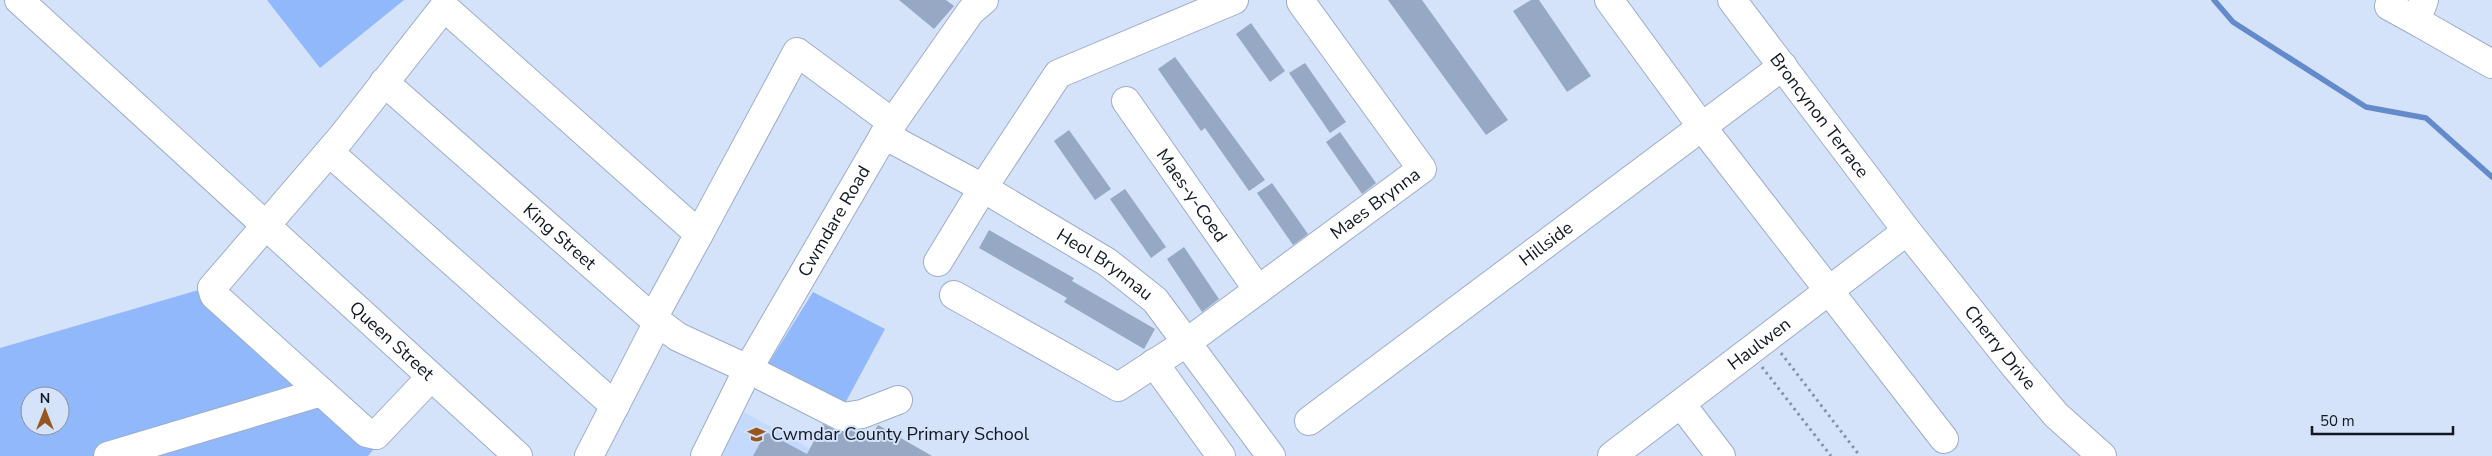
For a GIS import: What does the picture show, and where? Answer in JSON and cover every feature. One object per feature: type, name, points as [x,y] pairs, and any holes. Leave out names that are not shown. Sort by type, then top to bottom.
[{"type":"street","name":"Queen Street","points":[[19,0],[265,227],[518,456]]},
{"type":"street","name":"Cwmdare Road","points":[[705,456],[748,369],[888,129],[971,11],[984,0]]},
{"type":"street","points":[[938,262],[983,188],[1058,74],[1206,5],[1234,0]]},
{"type":"street","points":[[1609,0],[1702,126],[1944,439]]},
{"type":"street","name":"Broncynon Terrace","points":[[1732,0],[1907,231]]},
{"type":"street","name":"Maes Brynna","points":[[1258,290],[1422,169],[1301,2]]},
{"type":"street","points":[[2389,6],[2422,12],[2492,64]]},
{"type":"street","points":[[431,377],[376,435],[367,433],[214,296],[212,288],[329,152],[444,7],[699,234],[589,456]]},
{"type":"street","name":"Heol Brynnau","points":[[699,234],[796,52],[888,129],[1107,262],[1155,300],[1271,456]]},
{"type":"street","name":"Hillside","points":[[1309,421],[1783,66]]},
{"type":"street","name":"King Street","points":[[384,82],[655,320],[678,337],[748,369],[843,417],[862,414],[898,400]]},
{"type":"street","name":"Maes-y-Coed","points":[[1126,101],[1258,290]]},
{"type":"street","points":[[329,152],[615,406]]},
{"type":"street","name":"Haulwen","points":[[1612,456],[1907,231]]},
{"type":"street","name":"Cherry Drive","points":[[1907,231],[2056,415],[2102,456]]},
{"type":"street","points":[[954,294],[1118,387],[1186,343],[1258,290]]},
{"type":"street","points":[[1154,363],[1221,456]]},
{"type":"street","points":[[108,456],[321,392]]},
{"type":"street","points":[[1681,404],[1721,456]]},
{"type":"path","points":[[1759,344],[1831,456]]},
{"type":"path","points":[[1759,344],[1860,456]]},
{"type":"shaded area","points":[[267,0],[404,0],[320,68]]},
{"type":"shaded area","points":[[202,289],[383,438],[368,456],[0,456],[0,348]]},
{"type":"shaded area","points":[[813,292],[885,329],[843,407],[765,369]]},
{"type":"shaded area","name":"Cwmdar County Primary School","points":[[744,412],[823,456],[718,456]]},
{"type":"building","points":[[899,0],[946,0],[954,6],[934,29]]},
{"type":"building","points":[[1388,0],[1422,0],[1508,120],[1486,135]]},
{"type":"building","points":[[1531,0],[1539,0],[1591,76],[1567,92],[1513,11]]},
{"type":"building","points":[[1251,23],[1285,71],[1270,82],[1236,34]]},
{"type":"building","points":[[1175,57],[1265,180],[1249,191],[1205,128],[1201,131],[1158,69]]},
{"type":"building","points":[[1305,63],[1346,122],[1330,133],[1289,73]]},
{"type":"building","points":[[1069,130],[1111,189],[1095,200],[1054,141]]},
{"type":"building","points":[[1340,132],[1376,183],[1362,194],[1326,142]]},
{"type":"building","points":[[1272,183],[1308,234],[1293,245],[1257,193]]},
{"type":"building","points":[[1125,189],[1166,247],[1151,258],[1110,199]]},
{"type":"building","points":[[989,230],[1074,278],[1072,281],[1155,329],[1144,349],[1064,302],[1067,298],[979,248]]},
{"type":"building","points":[[1184,247],[1219,299],[1202,312],[1167,259]]},
{"type":"building","points":[[823,424],[837,431],[854,431],[869,439],[878,425],[932,456],[753,456],[766,432],[807,454]]},
{"type":"waterway","points":[[2214,0],[2233,22],[2366,107],[2426,118],[2492,177]]},
{"type":"place","name":"Cwmdar County Primary School","points":[[757,434]]}]
